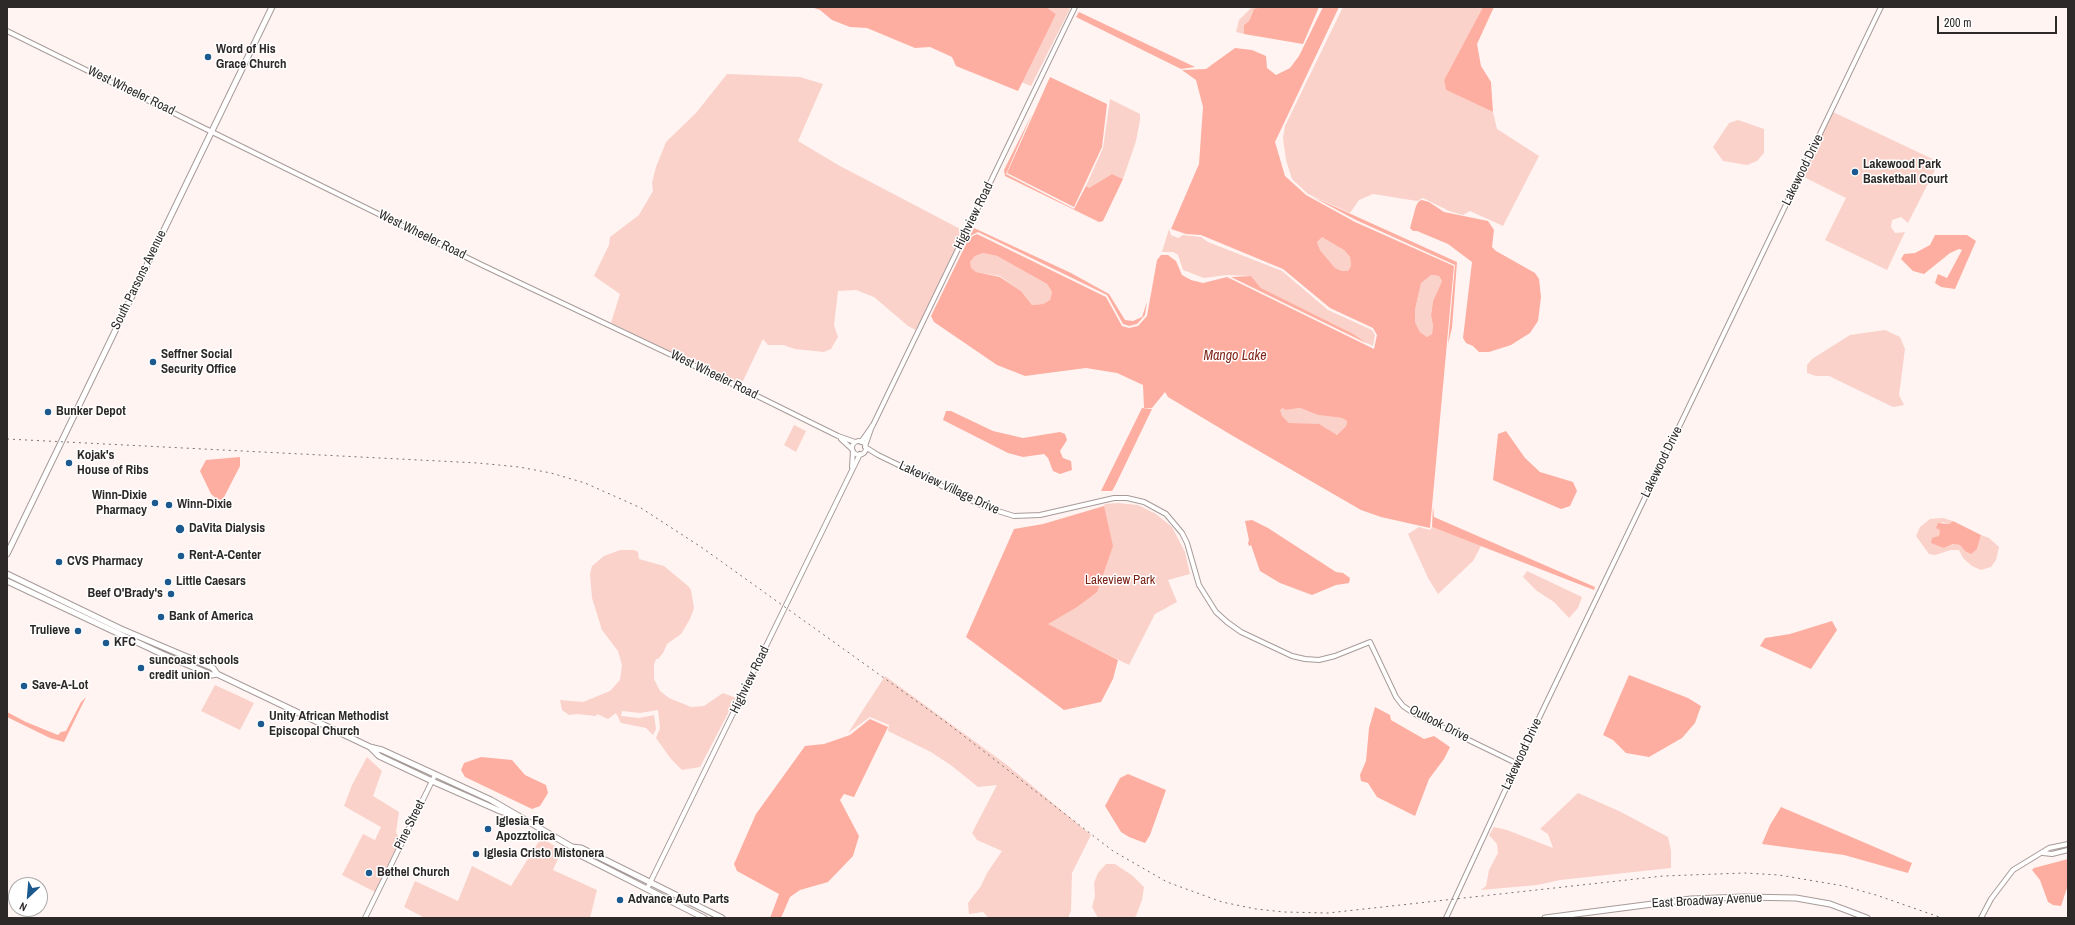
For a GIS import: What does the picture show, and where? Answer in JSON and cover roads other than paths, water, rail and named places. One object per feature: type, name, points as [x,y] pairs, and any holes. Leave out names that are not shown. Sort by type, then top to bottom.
[{"type":"main road","name":"South Parsons Avenue","points":[[7,554],[272,7]]},
{"type":"main road","points":[[7,574],[122,629],[213,668],[217,674]]},
{"type":"main road","points":[[7,581],[162,654],[212,674],[217,674],[370,747],[382,750],[503,806],[517,817]]},
{"type":"main road","points":[[370,747],[379,756],[432,781],[517,817],[572,847],[578,854],[704,918]]},
{"type":"main road","points":[[572,847],[582,848],[722,918]]},
{"type":"main road","name":"East Broadway Avenue","points":[[1545,918],[1684,900],[1744,897],[1796,898],[1830,904],[1867,918]]},
{"type":"street","name":"Highview Road","points":[[647,889],[851,470],[865,447],[873,425],[1075,7]]},
{"type":"street","name":"Lakewood Drive","points":[[1446,918],[1518,764],[1881,7]]},
{"type":"street","name":"West Wheeler Road","points":[[7,31],[482,265],[742,388],[838,436],[855,442],[861,442]]},
{"type":"street","name":"Highview Road","points":[[861,442],[873,425]]},
{"type":"street","name":"West Wheeler Road","points":[[838,436],[853,451],[861,454]]},
{"type":"street","name":"Highview Road","points":[[851,470],[855,442]]},
{"type":"street","name":"Lakeview Village Drive","points":[[861,442],[865,447],[878,455],[985,507],[1014,516],[1040,515],[1114,498],[1127,498],[1144,502],[1166,514],[1174,523],[1187,543],[1199,585],[1206,600],[1216,612],[1241,632],[1292,656],[1305,659],[1319,660],[1334,656],[1370,642]]},
{"type":"street","name":"Lakeview Village Drive","points":[[861,454],[878,455]]},
{"type":"street","name":"Outlook Drive","points":[[1370,642],[1396,697],[1403,706],[1415,714],[1518,764]]},
{"type":"street","name":"Pine Street","points":[[365,918],[435,775]]},
{"type":"street","points":[[1982,918],[1991,898],[2013,870],[2049,848],[2068,844]]},
{"type":"street","points":[[2043,853],[2052,854],[2068,850]]},
{"type":"water","points":[[811,7],[1046,7],[1056,14],[1018,91],[956,66],[952,57],[930,47],[915,48],[867,28],[850,27],[832,20],[820,10]]},
{"type":"water","points":[[1263,7],[1319,7],[1303,44],[1244,34],[1244,25],[1249,21],[1254,9]]},
{"type":"water","name":"Mango Lake","points":[[1323,7],[1339,7],[1275,142],[1285,176],[1306,195],[1355,222],[1454,266],[1430,528],[1381,517],[1361,510],[1168,397],[1165,392],[1152,408],[1144,408],[1143,385],[1117,373],[1086,368],[1025,376],[997,365],[934,322],[931,316],[969,238],[977,234],[1106,297],[1122,326],[1129,328],[1138,326],[1147,316],[1157,260],[1161,255],[1168,255],[1176,261],[1182,275],[1191,280],[1203,283],[1227,277],[1374,349],[1377,335],[1373,328],[1330,308],[1283,269],[1201,235],[1186,234],[1171,229],[1199,164],[1203,107],[1196,80],[1182,70],[1206,69],[1235,48],[1252,50],[1266,56],[1267,68],[1276,75],[1290,68],[1299,56]],"holes":[[[1322,237],[1344,250],[1350,257],[1351,266],[1348,271],[1342,271],[1335,268],[1320,250],[1317,242]],[[983,253],[997,256],[1047,284],[1052,292],[1050,300],[1043,304],[1032,305],[1021,291],[1000,277],[976,272],[971,268],[970,262],[975,256]],[[1431,275],[1439,276],[1442,281],[1433,301],[1431,315],[1433,326],[1432,334],[1427,337],[1420,332],[1415,322],[1415,310],[1421,283]],[[1283,408],[1285,410],[1300,408],[1318,415],[1342,418],[1347,421],[1346,426],[1337,435],[1319,424],[1289,423],[1282,416],[1280,410]]]},
{"type":"water","points":[[1483,7],[1494,7],[1477,44],[1481,66],[1491,82],[1493,112],[1446,90],[1444,80]]},
{"type":"water","points":[[1079,12],[1195,67],[1181,69],[1076,17]]},
{"type":"water","points":[[1050,77],[1107,104],[1102,147],[1074,207],[1007,173]]},
{"type":"water","points":[[1032,114],[1006,174],[1074,209],[1086,186],[1089,188],[1112,174],[1123,179],[1103,221],[1099,222],[1005,176],[1004,170]]},
{"type":"water","points":[[1311,196],[1457,262],[1452,328],[1448,344],[1455,265],[1356,220]]},
{"type":"water","points":[[1422,200],[1429,202],[1444,212],[1488,221],[1494,230],[1492,247],[1496,251],[1535,273],[1539,279],[1541,297],[1538,321],[1530,333],[1511,345],[1489,352],[1479,352],[1473,346],[1466,343],[1463,338],[1472,262],[1448,244],[1417,231],[1413,231],[1410,228],[1416,206],[1419,201]]},
{"type":"water","points":[[974,228],[1071,273],[1109,294],[1125,320],[1133,321],[1142,317],[1147,302],[1145,315],[1137,324],[1129,326],[1123,324],[1107,295],[978,232],[970,236]]},
{"type":"water","points":[[1935,235],[1967,235],[1976,241],[1955,289],[1941,287],[1935,283],[1938,274],[1947,278],[1962,250],[1959,249],[1950,253],[1924,274],[1913,271],[1901,259],[1904,254],[1915,253],[1930,245]]},
{"type":"water","points":[[1251,276],[1261,288],[1353,334],[1368,344],[1231,277]]},
{"type":"water","points":[[1142,408],[1152,409],[1115,486],[1112,491],[1101,491]]},
{"type":"water","points":[[946,411],[951,411],[993,431],[1023,438],[1060,432],[1065,434],[1067,440],[1060,451],[1063,458],[1071,461],[1072,470],[1060,474],[1053,471],[1048,458],[1044,454],[1023,457],[1008,453],[943,420]]},
{"type":"water","points":[[1506,431],[1525,458],[1540,472],[1573,482],[1577,491],[1570,506],[1561,509],[1493,480],[1498,434]]},
{"type":"water","points":[[240,457],[240,466],[222,501],[219,501],[211,494],[200,471],[206,460]]},
{"type":"water","points":[[1104,506],[1113,546],[1097,592],[1077,607],[1048,624],[1118,660],[1113,679],[1101,702],[1064,710],[966,637],[1014,529],[1043,524]]},
{"type":"water","points":[[1433,506],[1434,517],[1595,587],[1594,590],[1432,527]]},
{"type":"water","points":[[1252,520],[1268,528],[1336,572],[1343,573],[1350,578],[1349,583],[1336,585],[1312,595],[1280,583],[1260,571],[1251,545],[1249,546],[1248,543],[1249,540],[1245,521]]},
{"type":"water","points":[[1953,521],[1981,535],[1977,549],[1971,554],[1965,551],[1960,545],[1953,544],[1944,548],[1931,543],[1932,538],[1939,536],[1940,530],[1936,528],[1938,523],[1949,524]]},
{"type":"water","points":[[1832,621],[1837,630],[1811,669],[1760,646],[1765,638],[1790,634]]},
{"type":"water","points":[[1629,675],[1688,698],[1701,706],[1695,723],[1682,738],[1649,757],[1626,753],[1613,740],[1603,735]]},
{"type":"water","points":[[86,697],[64,742],[50,738],[7,717],[7,712],[26,722],[58,735],[61,732],[66,731],[81,702]]},
{"type":"water","points":[[1375,707],[1390,715],[1391,720],[1424,739],[1434,736],[1450,747],[1444,759],[1429,779],[1415,816],[1377,797],[1368,783],[1361,781],[1360,775],[1366,761],[1369,728]]},
{"type":"water","points":[[870,719],[888,727],[854,797],[844,794],[840,800],[859,836],[853,856],[828,882],[800,890],[790,897],[781,918],[770,918],[779,894],[737,871],[734,864],[756,814],[805,746],[824,744],[850,735]]},
{"type":"water","points":[[481,757],[512,760],[525,775],[546,785],[548,793],[540,806],[532,809],[465,777],[461,770],[464,763]]},
{"type":"water","points":[[1128,774],[1166,790],[1150,835],[1145,843],[1129,837],[1121,832],[1105,806],[1120,778]]},
{"type":"water","points":[[1781,807],[1912,863],[1908,873],[1844,855],[1762,844],[1770,825]]},
{"type":"water","points":[[2068,859],[2068,885],[2061,906],[2053,905],[2048,902],[2040,880],[2032,870],[2034,868]]},
{"type":"railway","points":[[7,439],[478,463],[519,467],[551,473],[585,483],[641,508],[701,547],[947,723],[1113,851],[1167,882],[1222,902],[1256,909],[1284,912],[1328,913],[1663,876],[1745,873],[1779,875],[1844,886],[1876,895],[1942,918]]},
{"type":"place","name":"Word of His Grace Church","points":[[208,57]]},
{"type":"place","name":"Lakewood Park Basketball Court","points":[[1855,172]]},
{"type":"place","name":"Seffner Social Security Office","points":[[153,362]]},
{"type":"place","name":"Bunker Depot","points":[[48,412]]},
{"type":"place","name":"Kojak's House of Ribs","points":[[69,463]]},
{"type":"place","name":"Winn-Dixie Pharmacy","points":[[155,503]]},
{"type":"place","name":"Winn-Dixie","points":[[169,505]]},
{"type":"place","name":"DaVita Dialysis","points":[[180,529]]},
{"type":"place","name":"Rent-A-Center","points":[[181,556]]},
{"type":"place","name":"CVS Pharmacy","points":[[59,562]]},
{"type":"place","name":"Little Caesars","points":[[168,582]]},
{"type":"place","name":"Beef O'Brady's","points":[[171,594]]},
{"type":"place","name":"Bank of America","points":[[161,617]]},
{"type":"place","name":"Trulieve","points":[[78,631]]},
{"type":"place","name":"KFC","points":[[106,643]]},
{"type":"place","name":"suncoast schools credit union","points":[[141,668]]},
{"type":"place","name":"Save-A-Lot","points":[[24,686]]},
{"type":"place","name":"Unity African Methodist Episcopal Church","points":[[261,724]]},
{"type":"place","name":"Iglesia Fe Apozztolica","points":[[488,829]]},
{"type":"place","name":"Iglesia Cristo Mistonera","points":[[476,854]]},
{"type":"place","name":"Bethel Church","points":[[369,873]]},
{"type":"place","name":"Advance Auto Parts","points":[[620,900]]},
{"type":"park label","name":"Lakeview Park","points":[[1120,581]]}]
